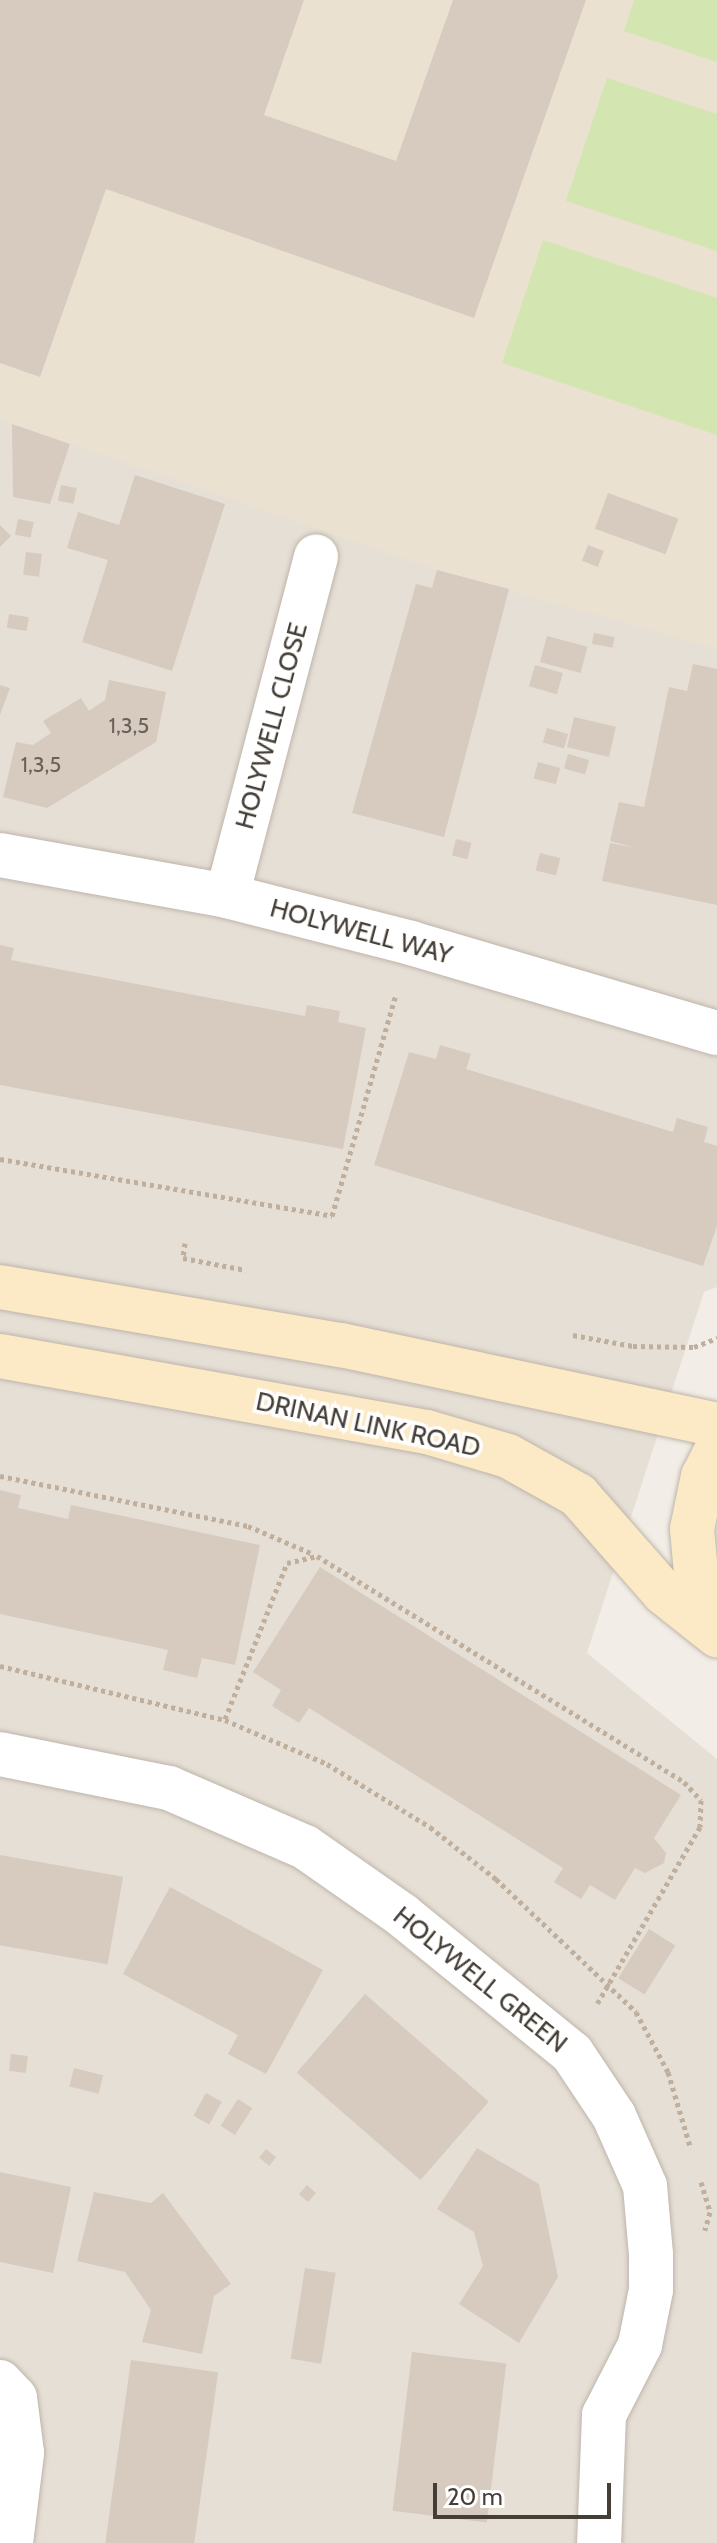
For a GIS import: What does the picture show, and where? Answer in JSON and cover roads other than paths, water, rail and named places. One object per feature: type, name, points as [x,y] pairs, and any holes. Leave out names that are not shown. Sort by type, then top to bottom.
[{"type":"main road","points":[[0,1287],[341,1345],[717,1425]]},
{"type":"main road","name":"DRINAN LINK ROAD","points":[[0,1356],[427,1432],[508,1456],[578,1495],[664,1593],[717,1634]]},
{"type":"main road","points":[[717,1449],[703,1476],[692,1529],[697,1584],[717,1634]]},
{"type":"street","name":"HOLYWELL CLOSE","points":[[227,896],[316,556]]},
{"type":"street","name":"HOLYWELL WAY","points":[[0,855],[227,896],[411,943],[717,1033]]},
{"type":"street","name":"HOLYWELL GREEN","points":[[0,1754],[169,1788],[305,1847],[402,1915],[572,2053],[614,2116],[645,2186],[651,2254],[651,2290],[640,2345],[604,2415],[599,2543]]},
{"type":"street","points":[[0,2382],[15,2398],[22,2453],[11,2543]]}]
